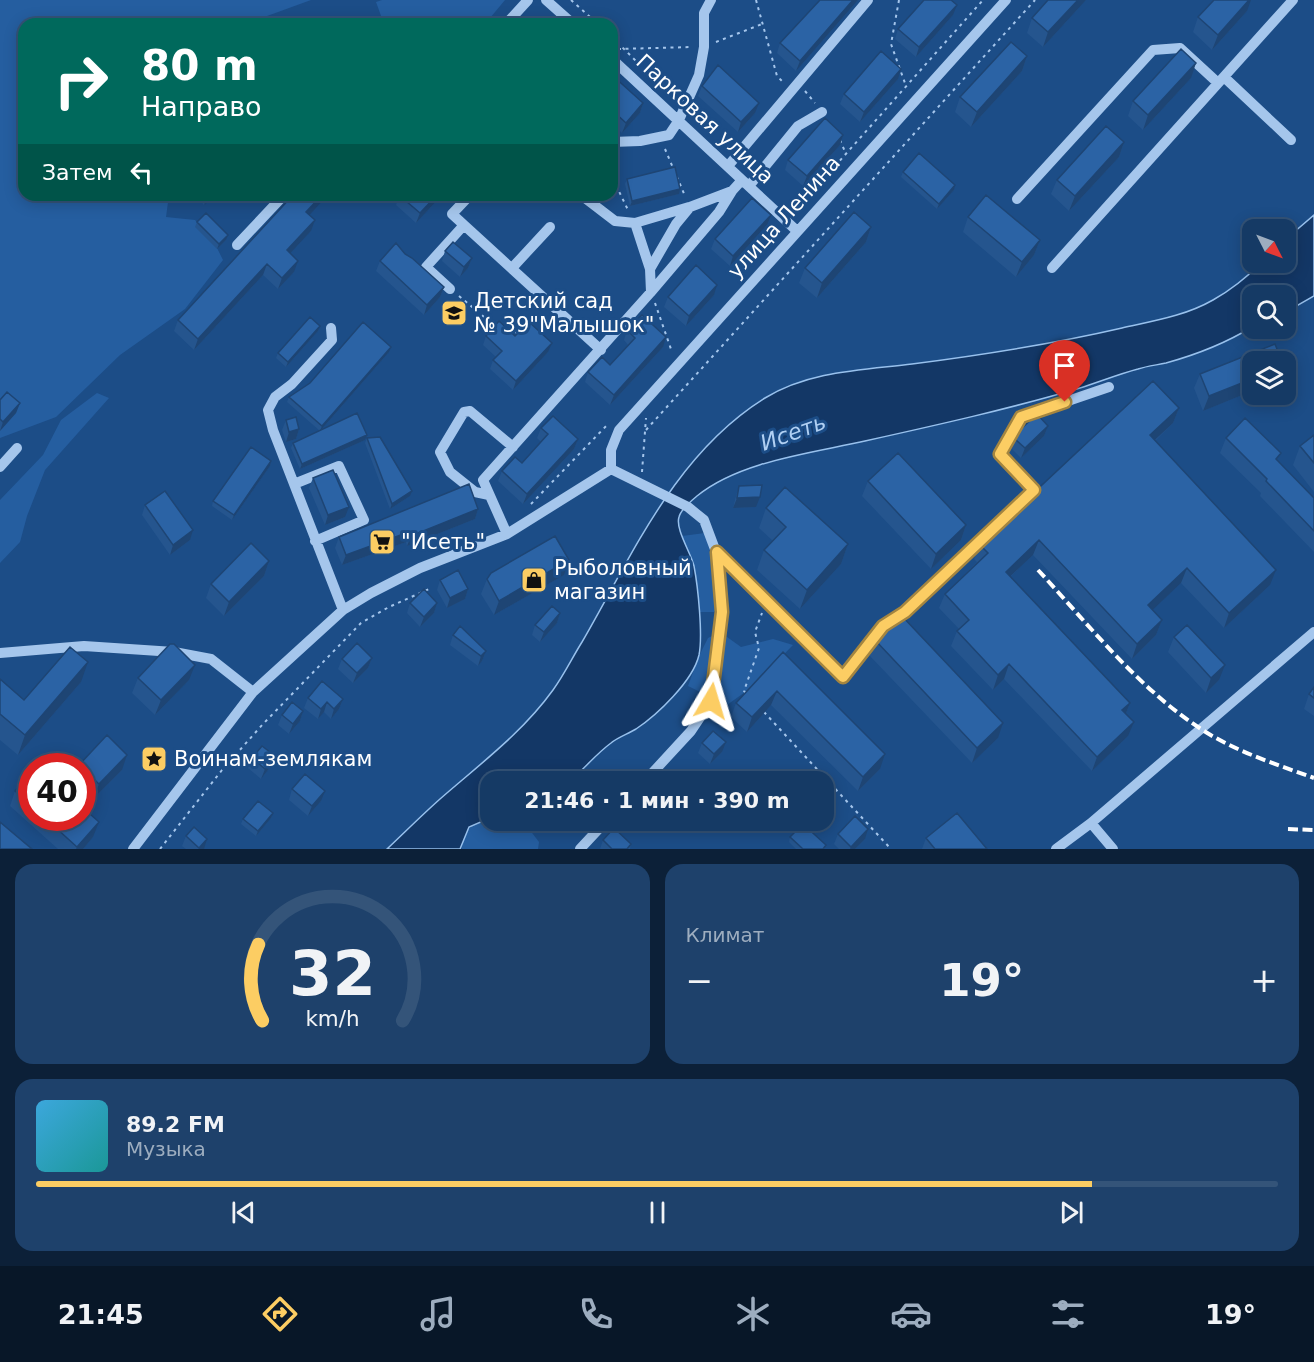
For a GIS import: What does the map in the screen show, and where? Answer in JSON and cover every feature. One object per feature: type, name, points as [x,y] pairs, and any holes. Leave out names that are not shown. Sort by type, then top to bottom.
[{"type":"street","points":[[512,18],[528,0]]},
{"type":"street","points":[[546,0],[566,18]]},
{"type":"street","points":[[618,142],[640,141],[669,135],[699,75],[704,47],[704,13],[711,0]]},
{"type":"street","points":[[728,166],[868,0]]},
{"type":"street","name":"улица Ленина","points":[[611,470],[611,450],[619,430],[1006,0]]},
{"type":"street","points":[[1052,268],[1293,0]]},
{"type":"street","points":[[1017,199],[1153,50],[1180,48],[1291,140]]},
{"type":"street","name":"Парковая улица","points":[[618,65],[797,231]]},
{"type":"street","points":[[589,201],[615,221],[635,223],[690,207],[732,191],[745,183],[798,126],[822,112]]},
{"type":"street","points":[[507,534],[483,480],[651,292],[719,212],[732,191]]},
{"type":"street","points":[[237,245],[278,201]]},
{"type":"street","points":[[464,201],[452,214],[601,350]]},
{"type":"street","points":[[650,269],[676,224],[690,207]]},
{"type":"street","points":[[635,223],[650,269],[651,292]]},
{"type":"street","points":[[450,289],[421,265],[465,225]]},
{"type":"street","points":[[512,268],[550,227]]},
{"type":"street","points":[[331,328],[332,340],[292,384],[275,397],[268,410],[273,430],[343,610]]},
{"type":"street","points":[[717,552],[843,677],[883,626],[905,612],[1034,490],[1000,454],[1021,417],[1109,387]]},
{"type":"street","points":[[489,495],[475,492],[450,472],[440,452],[464,412],[470,411],[513,447]]},
{"type":"street","points":[[0,467],[17,448]]},
{"type":"street","points":[[294,484],[339,466],[364,520],[315,541]]},
{"type":"street","points":[[133,849],[253,692],[343,610],[420,568],[507,534],[611,470],[688,507],[704,520],[717,552],[722,612],[711,701],[692,731],[654,771]]},
{"type":"street","points":[[1056,849],[1090,823],[1314,632]]},
{"type":"street","points":[[0,653],[84,645],[174,652],[211,659],[253,692]]},
{"type":"street","points":[[1090,823],[1113,849]]},
{"type":"street","points":[[580,849],[597,831]]},
{"type":"path","points":[[571,0],[591,18]]},
{"type":"path","points":[[756,0],[777,76],[792,92]]},
{"type":"path","points":[[899,0],[891,44],[906,87]]},
{"type":"path","points":[[646,430],[1035,0]]},
{"type":"path","points":[[618,49],[704,47],[762,24]]},
{"type":"path","points":[[669,135],[664,146],[690,207]]},
{"type":"path","points":[[618,189],[635,223]]},
{"type":"path","points":[[450,289],[495,327],[518,333]]},
{"type":"path","points":[[160,849],[222,770],[263,724],[361,623],[429,589]]},
{"type":"path","points":[[752,700],[744,691],[759,648],[755,632],[762,614],[769,605]]},
{"type":"path","points":[[760,708],[891,849]]},
{"type":"shaded area","points":[[0,0],[311,0],[262,18],[18,18],[18,201],[168,201],[166,217],[195,220],[216,246],[223,260],[185,309],[120,355],[56,417],[0,438]]},
{"type":"shaded area","points":[[382,0],[505,0],[490,18],[382,18],[376,2]]},
{"type":"shaded area","points":[[97,393],[109,398],[45,470],[27,516],[20,542],[0,563],[0,500],[43,455],[61,420]]},
{"type":"shaded area","points":[[705,533],[723,601],[714,612],[700,612],[694,568],[682,536]]},
{"type":"shaded area","points":[[720,632],[741,647],[773,639],[793,645],[752,687],[727,705],[688,686],[708,638]]},
{"type":"shaded area","points":[[479,822],[480,831],[531,831],[539,842],[538,849],[462,849],[467,832]]},
{"type":"water","name":"Исеть","points":[[1314,215],[1314,296],[1296,306],[1296,285],[1242,285],[1242,333],[1221,343],[1177,360],[1141,368],[1027,403],[755,466],[714,484],[689,503],[682,511],[678,522],[694,566],[700,636],[699,655],[690,676],[682,686],[644,723],[606,747],[581,771],[480,771],[480,822],[469,827],[460,849],[387,849],[440,799],[500,748],[541,706],[561,678],[659,508],[681,477],[706,447],[733,421],[765,398],[800,382],[836,373],[1017,349],[1096,334],[1180,314],[1220,296],[1250,273],[1296,273],[1296,230]]},
{"type":"building","points":[[820,0],[853,0],[800,61],[780,43]]},
{"type":"building","points":[[924,0],[951,0],[957,5],[919,47],[898,29]]},
{"type":"building","points":[[1048,0],[1078,0],[1048,32],[1032,18]]},
{"type":"building","points":[[1214,0],[1249,0],[1218,35],[1198,17]]},
{"type":"building","points":[[1011,42],[1027,56],[977,112],[960,97]]},
{"type":"building","points":[[1181,49],[1196,63],[1148,115],[1133,101]]},
{"type":"building","points":[[881,51],[901,69],[864,112],[844,94]]},
{"type":"building","points":[[718,65],[759,103],[741,122],[702,86]]},
{"type":"building","points":[[618,80],[643,103],[626,123],[618,116]]},
{"type":"building","points":[[825,118],[843,135],[807,176],[788,160]]},
{"type":"building","points":[[1106,126],[1124,142],[1075,196],[1057,180]]},
{"type":"building","points":[[919,153],[955,185],[939,204],[903,172]]},
{"type":"building","points":[[675,167],[680,189],[632,201],[627,179]]},
{"type":"building","points":[[986,195],[1040,240],[1022,262],[968,217]]},
{"type":"building","points":[[752,198],[771,215],[733,256],[715,239]]},
{"type":"building","points":[[287,201],[316,201],[306,212],[315,220],[287,250],[298,261],[282,278],[267,264],[198,339],[178,320]]},
{"type":"building","points":[[406,201],[431,201],[420,213]]},
{"type":"building","points":[[854,212],[871,227],[822,283],[805,268]]},
{"type":"building","points":[[206,213],[228,235],[219,244],[197,222]]},
{"type":"building","points":[[453,242],[472,258],[464,267],[445,251]]},
{"type":"building","points":[[396,243],[405,254],[444,287],[427,305],[380,261]]},
{"type":"building","points":[[696,265],[717,285],[689,316],[668,297]]},
{"type":"building","points":[[642,315],[666,337],[614,395],[588,372],[602,357],[610,365],[635,338],[627,330]]},
{"type":"building","points":[[310,317],[320,326],[288,362],[278,353]]},
{"type":"building","points":[[499,321],[515,336],[529,322],[552,343],[516,381],[493,360],[502,351],[486,336]]},
{"type":"building","points":[[363,322],[391,347],[322,426],[289,397],[310,383]]},
{"type":"building","points":[[1275,344],[1278,351],[1258,351]]},
{"type":"building","points":[[1242,357],[1242,383],[1209,396],[1200,374]]},
{"type":"building","points":[[1153,381],[1179,408],[1150,435],[1276,570],[1229,613],[1187,568],[1148,605],[1162,620],[1137,644],[1039,540],[1006,572],[1130,703],[1122,710],[1134,722],[1097,757],[1009,664],[998,675],[957,631],[969,620],[945,594],[988,553],[979,544]]},
{"type":"building","points":[[7,392],[20,403],[3,422],[0,419],[0,400]]},
{"type":"building","points":[[357,413],[367,435],[302,464],[293,443]]},
{"type":"building","points":[[1037,414],[1048,426],[1025,448],[1015,439],[1021,429]]},
{"type":"building","points":[[553,416],[578,439],[527,494],[502,471],[515,457],[522,463],[548,434],[541,428]]},
{"type":"building","points":[[296,417],[299,429],[289,432],[286,420]]},
{"type":"building","points":[[1245,418],[1281,453],[1276,459],[1314,498],[1314,531],[1226,438]]},
{"type":"building","points":[[1314,435],[1314,463],[1300,446]]},
{"type":"building","points":[[380,437],[412,491],[392,504],[367,438]]},
{"type":"building","points":[[251,447],[271,461],[234,515],[213,501]]},
{"type":"building","points":[[898,453],[966,525],[936,554],[868,481]]},
{"type":"building","points":[[333,470],[349,507],[328,515],[313,478]]},
{"type":"building","points":[[469,484],[478,509],[411,536],[409,532],[346,555],[339,537]]},
{"type":"building","points":[[762,485],[760,497],[737,498],[739,486]]},
{"type":"building","points":[[785,487],[848,544],[807,590],[764,550],[786,527],[766,508]]},
{"type":"building","points":[[165,491],[193,530],[173,545],[145,505]]},
{"type":"building","points":[[555,536],[569,560],[499,601],[487,579],[491,573]]},
{"type":"building","points":[[251,543],[269,561],[229,602],[211,584]]},
{"type":"building","points":[[458,570],[468,589],[450,598],[440,580]]},
{"type":"building","points":[[424,589],[437,603],[424,617],[410,603]]},
{"type":"building","points":[[552,606],[560,613],[544,632],[535,625]]},
{"type":"building","points":[[900,614],[1003,723],[977,748],[875,640]]},
{"type":"building","points":[[1187,625],[1225,665],[1211,678],[1174,637]]},
{"type":"building","points":[[460,626],[486,651],[481,656],[453,635]]},
{"type":"building","points":[[357,643],[372,658],[357,673],[342,659]]},
{"type":"building","points":[[170,644],[174,644],[195,665],[161,700],[138,678]]},
{"type":"building","points":[[70,647],[88,662],[25,735],[0,714],[0,679],[24,700]]},
{"type":"building","points":[[783,652],[885,754],[863,777],[777,691],[752,717],[736,703]]},
{"type":"building","points":[[322,681],[343,699],[334,709],[327,702],[321,709],[308,698]]},
{"type":"building","points":[[1314,687],[1314,698],[1309,694]]},
{"type":"building","points":[[292,702],[303,711],[293,724],[282,715]]},
{"type":"building","points":[[713,731],[726,742],[714,754],[702,743]]},
{"type":"building","points":[[107,735],[127,755],[99,784],[96,781],[96,753],[90,753]]},
{"type":"building","points":[[262,746],[275,756],[265,769],[252,758]]},
{"type":"building","points":[[305,774],[325,791],[312,806],[292,789]]},
{"type":"building","points":[[258,801],[273,813],[258,831],[243,819]]},
{"type":"building","points":[[957,813],[987,849],[935,849],[926,838]]},
{"type":"building","points":[[855,816],[868,829],[851,847],[838,834]]},
{"type":"building","points":[[0,822],[32,849],[0,849]]},
{"type":"building","points":[[194,827],[207,839],[199,848],[186,836]]},
{"type":"building","points":[[59,831],[91,831],[77,847]]},
{"type":"building","points":[[611,831],[617,831],[631,844],[627,849],[612,849],[603,840]]},
{"type":"building","points":[[796,831],[811,831],[826,845],[823,849],[803,849],[790,837]]},
{"type":"railway","points":[[1038,570],[1115,655],[1178,713],[1228,744],[1314,778]]},
{"type":"railway","points":[[1288,829],[1314,830]]},
{"type":"place","name":"Детский сад № 39\"Малышок\"","points":[[454,313]]},
{"type":"place","name":"\"Исеть\"","points":[[382,542]]},
{"type":"place","name":"Рыболовный магазин","points":[[534,580]]},
{"type":"place","name":"Воинам-землякам","points":[[154,759]]},
{"type":"route","points":[[711,701],[722,612],[717,552],[843,677],[883,626],[905,612],[1034,490],[1000,454],[1021,417],[1065,402]]}]
